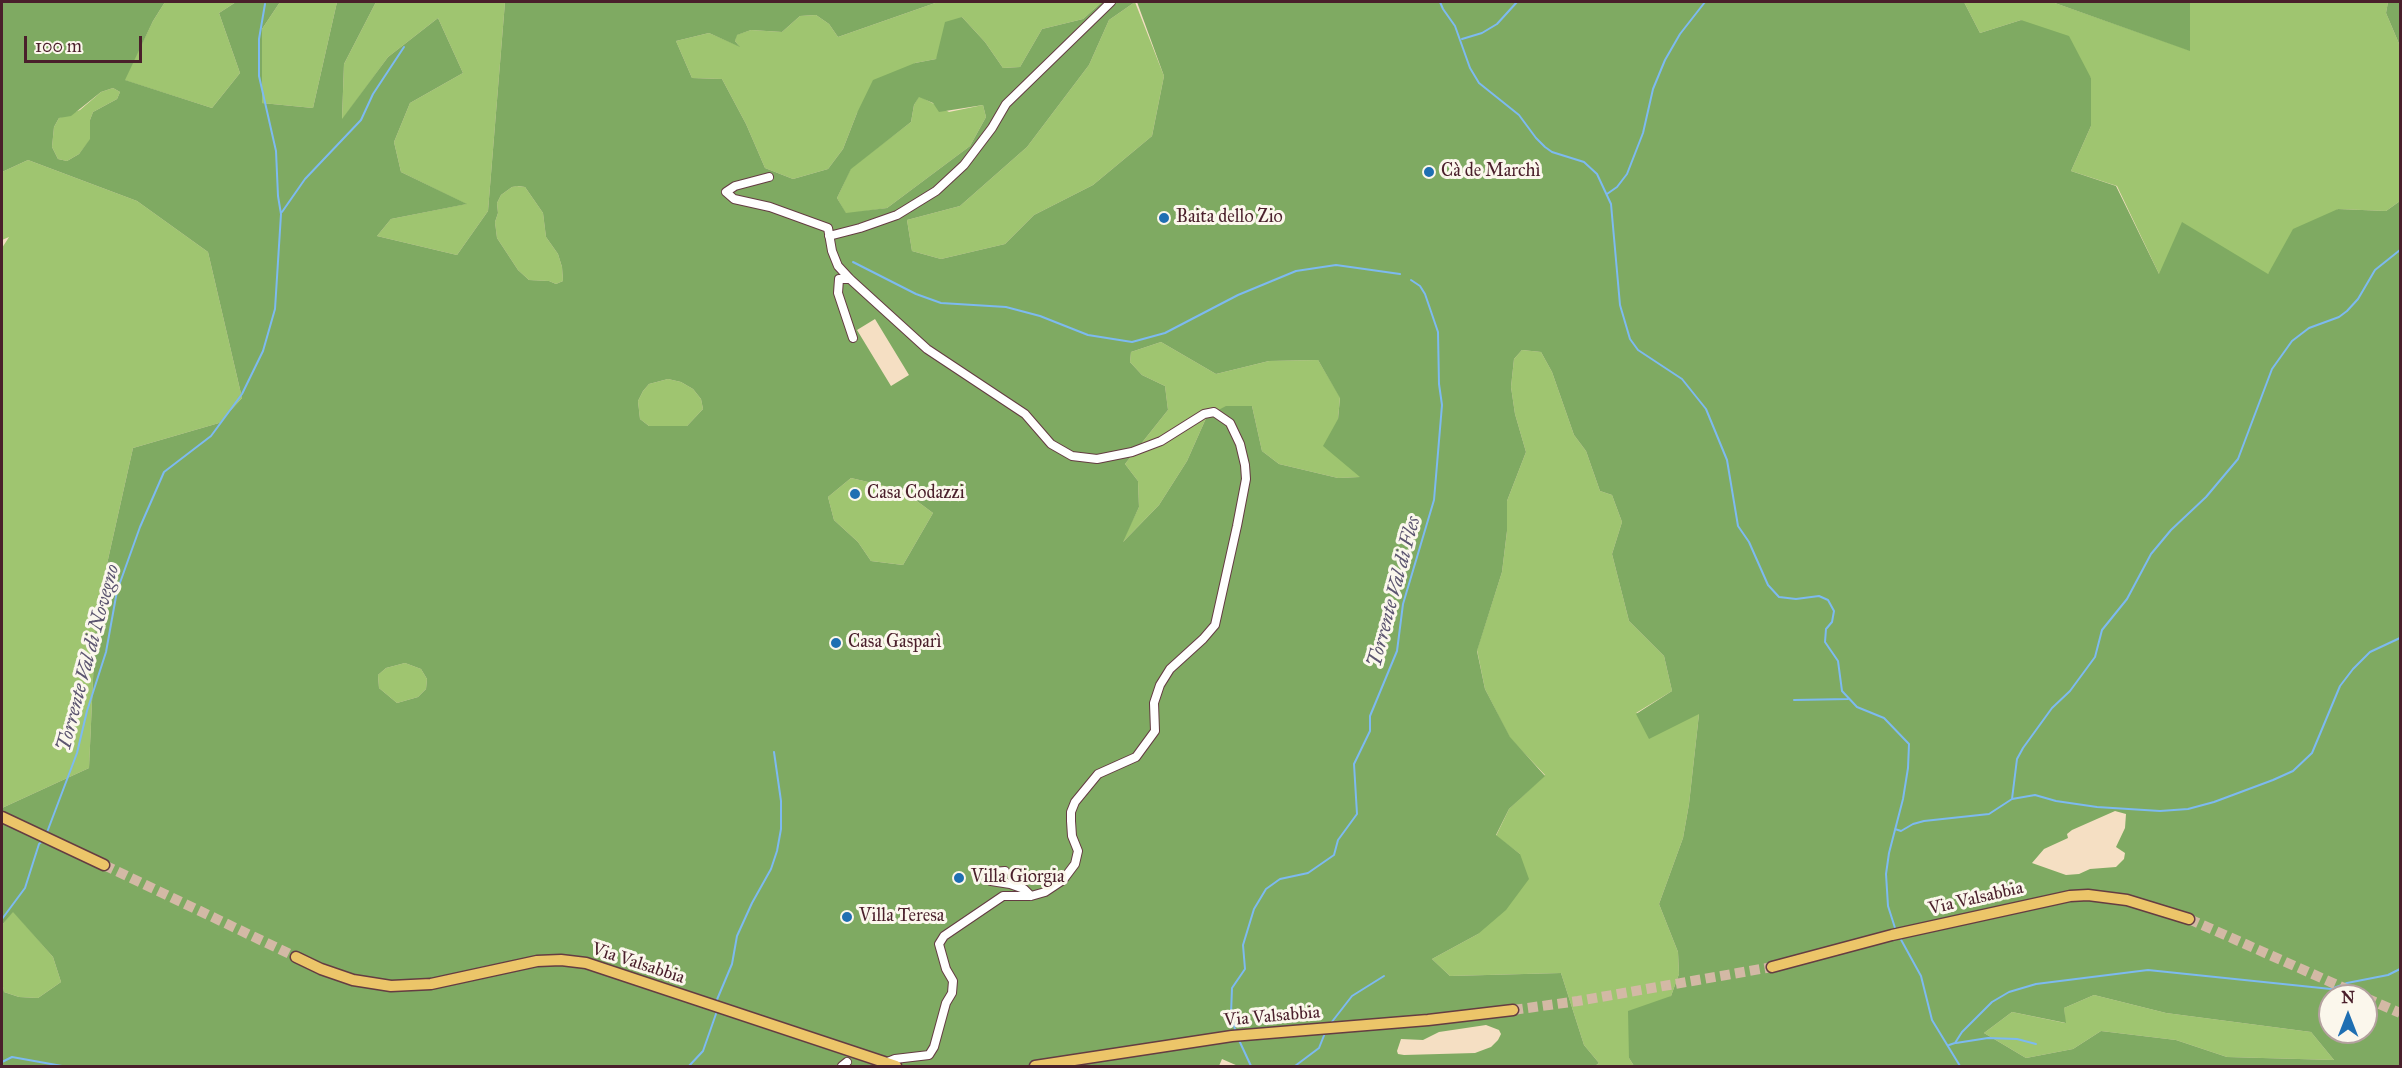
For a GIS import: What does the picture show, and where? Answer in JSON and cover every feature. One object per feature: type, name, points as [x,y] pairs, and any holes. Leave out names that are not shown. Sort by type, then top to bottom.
[{"type":"main road","points":[[2,818],[100,863]]},
{"type":"main road","name":"Via Valsabbia","points":[[1775,966],[1892,935],[2057,898],[2088,895],[2127,900],[2189,919]]},
{"type":"main road","name":"Via Valsabbia","points":[[296,957],[353,980],[391,986],[431,984],[527,962],[572,961],[603,967],[890,1065]]},
{"type":"main road","name":"Via Valsabbia","points":[[1035,1066],[1232,1036],[1513,1010]]},
{"type":"street","points":[[830,236],[897,214],[936,191],[964,165],[992,128],[1006,104],[1111,2]]},
{"type":"street","points":[[768,177],[735,186],[726,192],[734,199],[770,207],[828,228],[832,251],[838,266],[850,279],[927,349],[1025,414],[1051,444],[1072,456],[1097,459],[1132,452],[1161,441],[1204,414],[1214,412],[1230,423],[1240,444],[1245,465],[1246,479],[1215,626],[1170,669],[1160,685],[1154,703],[1155,731],[1148,743],[1136,757],[1098,774],[1075,802],[1071,812],[1071,821],[1072,836],[1078,851],[1075,864],[1069,874],[1045,892],[1031,896],[1004,896],[944,936],[939,944],[946,969],[953,981],[952,993],[946,1003],[934,1047],[929,1055],[895,1059],[890,1065]]},
{"type":"street","points":[[850,279],[839,279],[838,293],[853,338]]},
{"type":"street","points":[[1005,871],[993,872],[991,881],[1017,887],[1031,896]]},
{"type":"green space","points":[[2,2],[165,2],[153,21],[125,80],[212,108],[240,73],[219,13],[236,2],[280,2],[262,29],[262,103],[313,108],[337,2],[376,2],[344,64],[342,119],[388,57],[438,18],[463,73],[410,103],[394,142],[401,172],[467,204],[391,219],[377,236],[457,255],[488,211],[505,2],[938,2],[838,37],[829,24],[816,15],[800,16],[782,32],[751,30],[737,35],[735,41],[740,47],[709,33],[676,41],[692,78],[722,79],[746,124],[765,168],[793,179],[828,169],[843,149],[873,80],[915,63],[936,59],[945,22],[962,17],[985,42],[1003,68],[1020,67],[1042,29],[1083,19],[1102,2],[1135,2],[1109,20],[1089,65],[1027,147],[960,206],[907,220],[912,251],[941,259],[1005,244],[1034,215],[1093,185],[1152,136],[1164,76],[1137,2],[1964,2],[1980,33],[2021,20],[2069,36],[2091,78],[2091,126],[2071,171],[2116,186],[2159,274],[2182,222],[2268,274],[2293,229],[2338,209],[2386,211],[2400,201],[2400,1066],[1634,1066],[1629,1058],[1628,1011],[1671,996],[1679,974],[1678,952],[1659,904],[1683,838],[1699,714],[1649,739],[1636,714],[1672,691],[1664,656],[1629,621],[1612,554],[1622,522],[1612,495],[1600,491],[1586,451],[1574,435],[1552,372],[1541,352],[1522,350],[1514,359],[1511,387],[1515,414],[1526,452],[1507,501],[1507,531],[1502,572],[1477,651],[1485,689],[1510,737],[1545,776],[1509,809],[1496,835],[1520,854],[1529,879],[1506,910],[1478,934],[1432,959],[1450,976],[1561,973],[1584,1045],[1599,1063],[1595,1066],[1238,1066],[1222,1059],[1219,1066],[2,1066],[2,981],[4,992],[19,997],[38,998],[61,982],[53,957],[13,912],[2,925],[2,808],[89,768],[96,613],[133,448],[219,423],[242,398],[208,252],[137,201],[28,160],[2,172]],"holes":[[[113,88],[120,92],[117,99],[93,112],[90,120],[90,139],[79,154],[67,161],[58,159],[52,147],[54,127],[59,118],[71,116],[101,92]],[[919,97],[933,103],[939,112],[983,105],[986,117],[970,146],[887,208],[846,213],[837,198],[851,169],[911,122],[914,105]],[[512,187],[525,187],[543,213],[546,237],[558,254],[563,281],[556,284],[549,281],[529,280],[518,270],[497,238],[495,222],[498,213],[497,203],[501,195]],[[875,319],[909,375],[891,386],[857,330]],[[1161,342],[1216,374],[1269,361],[1318,360],[1340,398],[1338,419],[1323,446],[1360,477],[1338,478],[1279,464],[1262,451],[1252,406],[1226,406],[1207,416],[1187,461],[1159,505],[1123,542],[1139,507],[1138,481],[1125,464],[1168,410],[1165,386],[1142,375],[1130,362],[1131,352]],[[668,379],[681,382],[693,389],[701,399],[703,409],[687,426],[649,426],[640,419],[638,401],[649,384]],[[851,478],[902,490],[933,513],[903,565],[871,561],[858,542],[834,520],[828,497]],[[405,663],[421,669],[427,679],[426,689],[418,697],[397,703],[379,688],[378,675],[386,668]],[[2115,811],[2126,814],[2125,828],[2116,847],[2125,853],[2124,859],[2116,867],[2090,869],[2079,874],[2066,875],[2032,863],[2044,849],[2068,838],[2067,834]],[[2318,984],[2378,984],[2378,1044],[2321,1044],[2334,1060],[2227,1057],[2176,1040],[2101,1031],[2073,1049],[2026,1058],[1984,1033],[2012,1012],[2066,1023],[2064,1008],[2094,995],[2166,1013],[2311,1032],[2318,1041]],[[1486,1025],[1499,1030],[1501,1034],[1491,1047],[1475,1053],[1398,1054],[1401,1039],[1423,1040],[1439,1032]]]},
{"type":"green space","points":[[165,2],[236,2],[219,13],[240,73],[212,108],[124,80]]},
{"type":"green space","points":[[280,2],[337,2],[313,108],[262,103],[262,29]]},
{"type":"green space","points":[[376,2],[505,2],[488,211],[457,255],[377,236],[391,219],[466,204],[401,172],[394,142],[410,103],[463,73],[438,18],[388,57],[342,120],[344,64]]},
{"type":"green space","points":[[938,2],[1102,2],[1083,19],[1042,29],[1020,67],[1003,68],[985,42],[962,17],[936,59],[915,63],[857,113],[843,149],[828,169],[793,179],[765,168],[746,124],[722,79],[692,78],[676,41],[709,33],[739,46],[735,41],[736,35],[751,30],[782,32],[800,16],[816,15],[829,24],[838,37]]},
{"type":"green space","points":[[1135,2],[1164,76],[1152,136],[1093,185],[1034,215],[1005,244],[941,259],[912,251],[907,220],[960,206],[1027,147],[1089,65],[1109,20]]},
{"type":"green space","points":[[1964,2],[2052,2],[2189,50],[2190,2],[2388,2],[2386,13],[2400,46],[2400,201],[2386,211],[2338,209],[2268,274],[2159,274],[2117,186],[2071,171],[2091,126],[2091,78],[2021,20],[1980,33]]},
{"type":"green space","points":[[2052,2],[2190,2],[2190,51]]},
{"type":"green space","points":[[2388,2],[2400,2],[2400,46],[2386,13]]},
{"type":"green space","points":[[113,88],[120,92],[117,99],[93,112],[90,120],[90,140],[79,154],[67,161],[58,159],[52,147],[54,127],[59,118],[80,110],[101,92]]},
{"type":"green space","points":[[919,96],[949,112],[983,105],[986,117],[970,146],[887,208],[846,214],[837,198],[851,168],[911,122],[914,105]]},
{"type":"green space","points":[[28,160],[137,201],[208,252],[242,398],[219,423],[133,448],[96,613],[89,768],[2,808],[2,248],[9,237],[2,240],[2,172]]},
{"type":"green space","points":[[517,186],[525,187],[543,213],[546,237],[558,254],[563,281],[556,284],[549,281],[529,280],[518,270],[497,238],[495,222],[498,213],[497,203],[501,195]]},
{"type":"green space","points":[[1161,342],[1216,374],[1269,361],[1318,360],[1340,397],[1338,419],[1361,477],[1338,478],[1279,464],[1262,451],[1252,406],[1207,416],[1187,461],[1159,505],[1121,544],[1139,507],[1138,481],[1125,464],[1168,410],[1165,386],[1142,375],[1130,362],[1131,352]]},
{"type":"green space","points":[[1522,350],[1541,352],[1552,372],[1574,435],[1586,451],[1600,491],[1612,495],[1622,522],[1612,554],[1629,621],[1664,656],[1672,691],[1636,713],[1699,714],[1683,838],[1659,904],[1678,952],[1679,974],[1671,996],[1629,1058],[1634,1066],[1595,1066],[1599,1063],[1584,1045],[1561,973],[1450,976],[1432,959],[1478,934],[1520,854],[1496,836],[1509,809],[1545,775],[1510,738],[1485,689],[1477,650],[1502,572],[1507,531],[1507,501],[1526,452],[1515,414],[1511,387],[1514,359]]},
{"type":"green space","points":[[668,379],[681,382],[693,389],[701,399],[703,409],[687,426],[649,426],[640,419],[638,401],[649,384]]},
{"type":"green space","points":[[851,478],[902,490],[933,513],[903,565],[871,561],[858,542],[834,520],[828,497]]},
{"type":"green space","points":[[405,663],[421,669],[427,679],[426,689],[418,697],[397,703],[379,688],[378,675],[386,668]]},
{"type":"green space","points":[[13,911],[53,957],[61,982],[38,998],[19,997],[4,992],[2,925]]},
{"type":"green space","points":[[2094,995],[2166,1013],[2311,1032],[2318,1044],[2321,1044],[2334,1060],[2227,1057],[2176,1040],[2101,1031],[2073,1049],[2026,1058],[1984,1033],[2012,1012],[2065,1023],[2064,1008]]},
{"type":"waterway","points":[[1440,2],[1455,26],[1470,68],[1479,83],[1519,115],[1545,147],[1552,152],[1584,162],[1597,174],[1611,204],[1620,305],[1630,339],[1638,350],[1682,379],[1706,409],[1727,460],[1738,526],[1749,542],[1768,585],[1779,597],[1796,599],[1819,596],[1828,600],[1834,611],[1832,622],[1826,629],[1825,642],[1838,661],[1842,691],[1857,707],[1884,718],[1909,744],[1903,799],[1886,874],[1888,906],[1896,931]]},
{"type":"waterway","points":[[1462,39],[1482,33],[1497,24],[1517,2]]},
{"type":"waterway","points":[[1607,194],[1617,187],[1627,174],[1643,133],[1653,89],[1665,60],[1680,34],[1705,2]]},
{"type":"waterway","name":"Torrente Val di Novegno","points":[[46,835],[77,753],[87,711],[106,652],[117,591],[140,527],[164,472],[211,436],[242,394],[263,351],[275,309],[281,214],[276,151],[259,76],[259,39],[265,4]]},
{"type":"waterway","points":[[282,212],[305,179],[361,120],[373,94],[404,47]]},
{"type":"waterway","points":[[1895,829],[1901,831],[1924,821],[1989,814],[2012,799],[2017,759],[2023,748],[2052,708],[2070,691],[2095,657],[2102,630],[2127,599],[2151,554],[2171,530],[2206,497],[2238,459],[2272,369],[2292,341],[2309,328],[2339,317],[2347,311],[2358,299],[2375,270],[2400,250]]},
{"type":"waterway","name":"Torrente Val di Fles","points":[[853,262],[916,294],[941,303],[1006,307],[1040,316],[1088,335],[1132,342],[1165,333],[1238,295],[1296,271],[1336,265],[1400,274]]},
{"type":"waterway","name":"Torrente Val di Fles","points":[[1236,1033],[1231,1014],[1232,988],[1245,969],[1243,945],[1254,909],[1266,889],[1280,879],[1308,873],[1334,855],[1338,840],[1357,814],[1354,764],[1370,731],[1370,716],[1397,651],[1403,604],[1434,500],[1442,405],[1439,384],[1438,332],[1425,294],[1420,286],[1411,280]]},
{"type":"waterway","points":[[2012,799],[2035,795],[2056,801],[2097,807],[2160,811],[2188,809],[2273,780],[2293,771],[2312,753],[2340,686],[2353,669],[2370,652],[2400,638]]},
{"type":"waterway","points":[[1794,700],[1848,699]]},
{"type":"waterway","points":[[716,1002],[732,964],[737,936],[771,869],[777,851],[781,829],[781,801],[774,752]]},
{"type":"waterway","name":"Torrente Val di Novegno","points":[[2,919],[25,888],[39,844],[44,840]]},
{"type":"waterway","points":[[1899,936],[1921,976],[1932,1020],[1960,1066]]},
{"type":"waterway","points":[[1949,1045],[1955,1043],[1962,1032],[1992,1002],[2009,992],[2036,984],[2148,970],[2331,989],[2347,983],[2388,975],[2400,969]]},
{"type":"waterway","points":[[1331,1023],[1352,996],[1384,976]]},
{"type":"waterway","points":[[689,1066],[703,1051],[717,1011]]},
{"type":"waterway","points":[[1295,1066],[1319,1048],[1325,1033]]},
{"type":"waterway","name":"Torrente Val di Fles","points":[[1238,1038],[1251,1066]]},
{"type":"waterway","points":[[1956,1043],[1988,1038],[2017,1039],[2036,1044]]},
{"type":"waterway","points":[[2,1062],[12,1057],[62,1066]]},
{"type":"tunnel","points":[[104,865],[296,957]]},
{"type":"tunnel","points":[[2189,919],[2335,984]]},
{"type":"tunnel","points":[[1513,1010],[1772,967]]},
{"type":"tunnel","points":[[2378,1003],[2400,1013]]},
{"type":"place","name":"Cà de Marchì","points":[[1429,172]]},
{"type":"place","name":"Baita dello Zio","points":[[1164,218]]},
{"type":"place","name":"Casa Codazzi","points":[[855,494]]},
{"type":"place","name":"Casa Gasparì","points":[[836,643]]},
{"type":"place","name":"Villa Giorgia","points":[[959,878]]},
{"type":"place","name":"Villa Teresa","points":[[847,917]]}]
